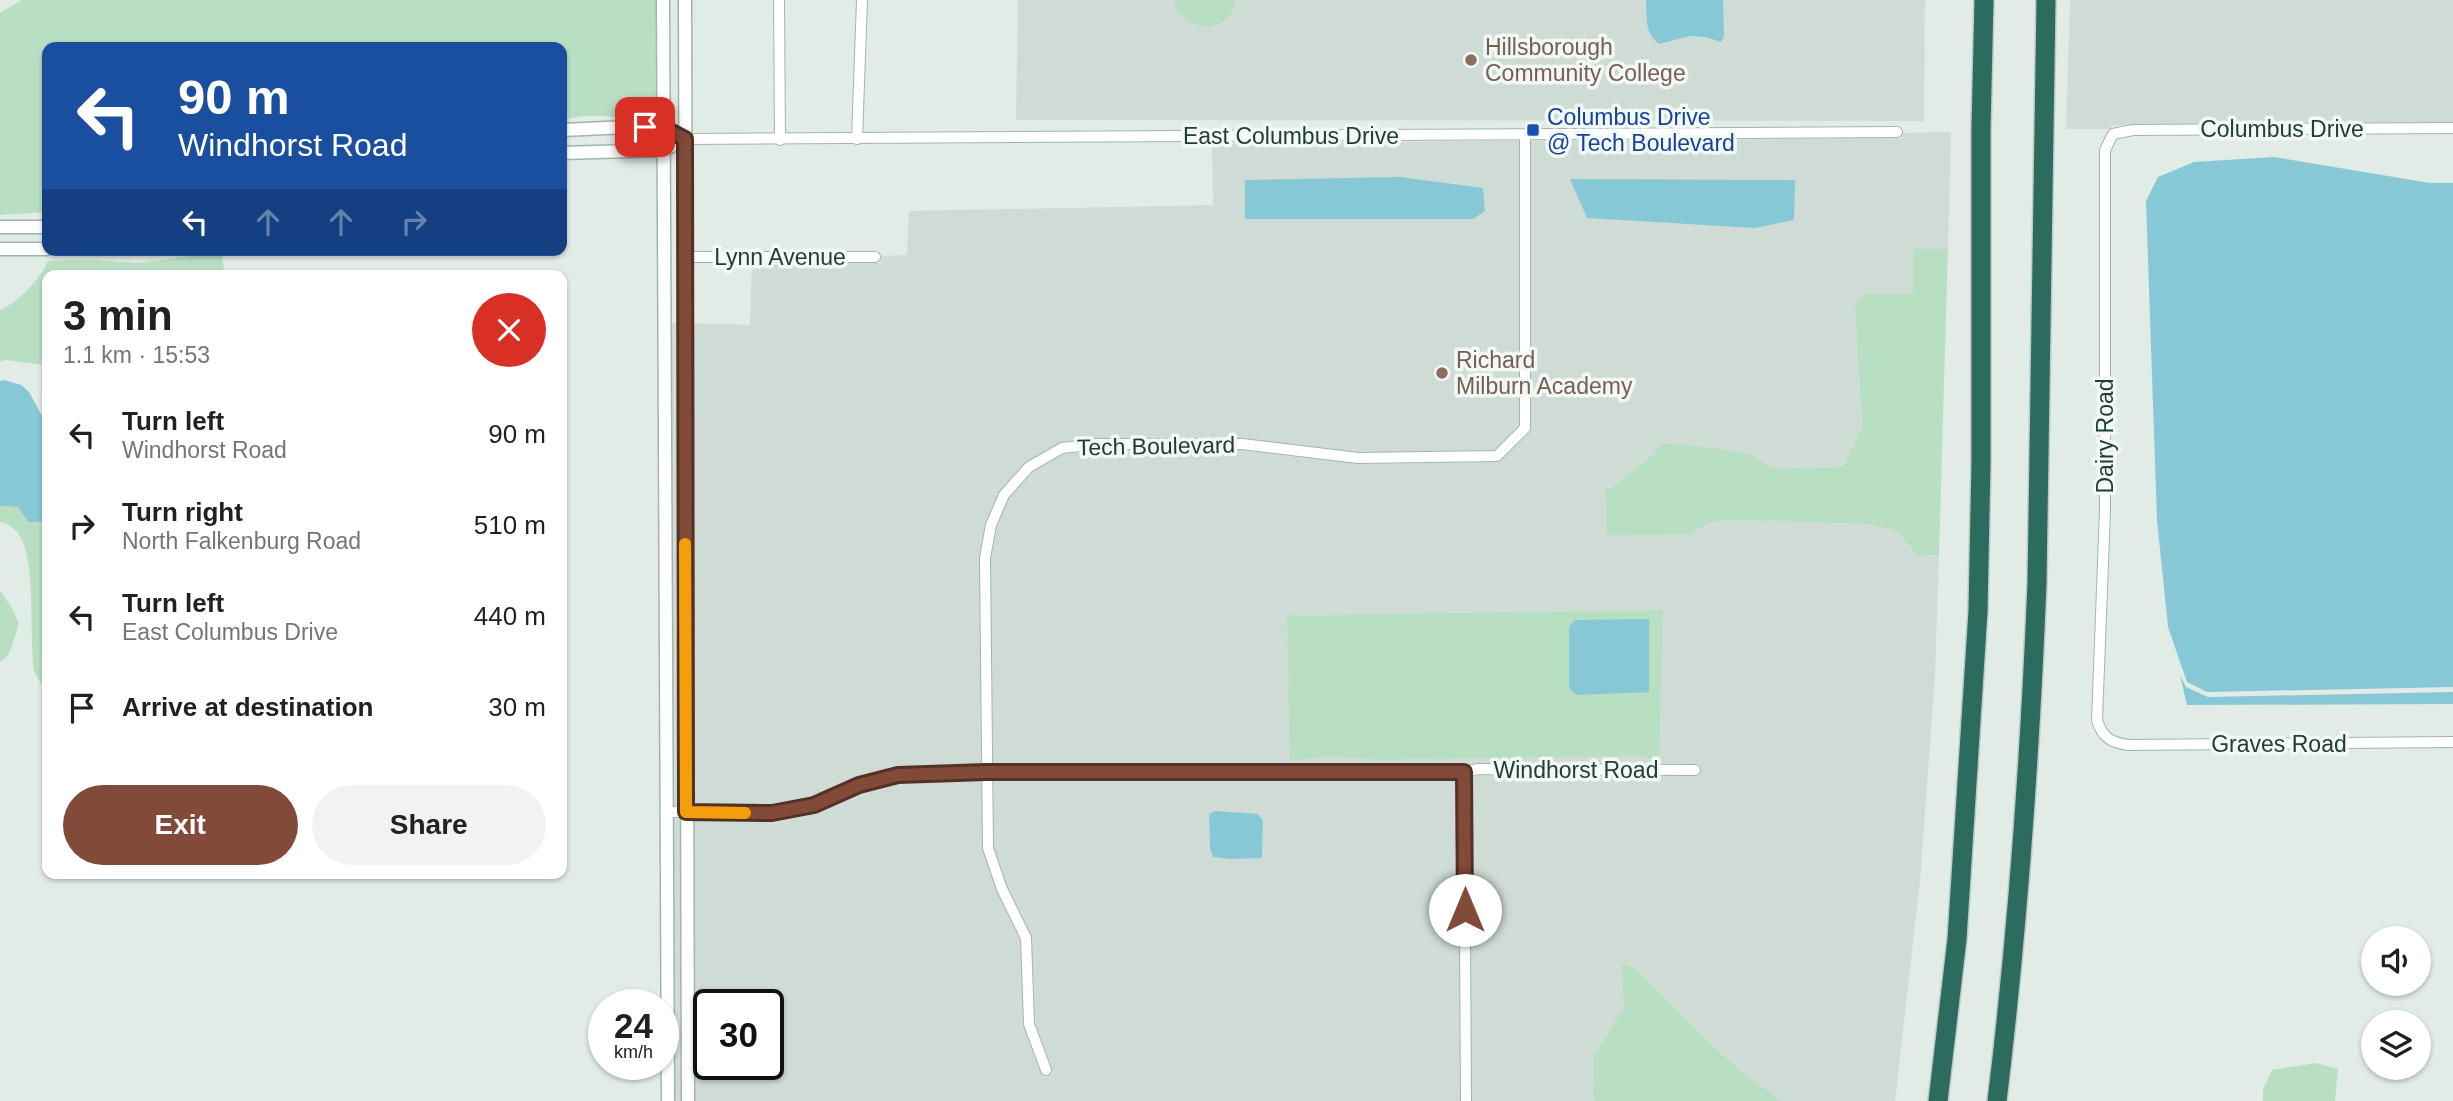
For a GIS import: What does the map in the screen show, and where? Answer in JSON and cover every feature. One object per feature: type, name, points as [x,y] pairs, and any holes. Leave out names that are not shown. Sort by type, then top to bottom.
[{"type":"highway","points":[[1938,1101],[1957,939],[1978,611],[1982,462],[1981,129],[1984,0]]},
{"type":"highway","points":[[1997,1101],[2021,869],[2034,664],[2046,0]]},
{"type":"street","points":[[663,0],[668,1101]]},
{"type":"street","points":[[685,0],[688,1101]]},
{"type":"street","points":[[779,0],[780,140]]},
{"type":"street","points":[[858,139],[862,0]]},
{"type":"street","name":"East Columbus Drive","points":[[567,130],[664,128],[685,139],[780,140],[1897,132]]},
{"type":"street","name":"Columbus Drive","points":[[2113,134],[2133,130],[2453,128]]},
{"type":"street","name":"Dairy Road","points":[[2106,738],[2097,720],[2105,510],[2105,150],[2113,134]]},
{"type":"street","name":"Tech Boulevard","points":[[1046,1070],[1029,1024],[1026,939],[1002,889],[988,848],[985,558],[991,525],[1004,495],[1029,467],[1062,448],[1099,444],[1242,444],[1358,458],[1497,456],[1525,428],[1525,135]]},
{"type":"street","name":"East Columbus Drive","points":[[567,153],[664,150],[685,139]]},
{"type":"street","points":[[0,227],[42,227]]},
{"type":"street","points":[[0,249],[42,249]]},
{"type":"street","name":"Lynn Avenue","points":[[684,257],[875,257]]},
{"type":"street","name":"Graves Road","points":[[2106,738],[2129,745],[2453,742]]},
{"type":"street","name":"Windhorst Road","points":[[667,812],[772,813],[814,805],[859,785],[898,775],[986,772],[1695,770]]},
{"type":"street","points":[[1464,772],[1466,1101]]},
{"type":"shaded area","name":"Hillsborough Community College","points":[[1018,0],[1925,0],[1924,121],[1016,120]]},
{"type":"shaded area","points":[[2070,0],[2453,0],[2453,123],[2133,124],[2112,126],[2110,129],[2066,129]]},
{"type":"shaded area","points":[[1951,132],[1948,249],[1913,249],[1913,295],[1863,294],[1855,306],[1862,427],[1843,467],[1771,468],[1751,454],[1660,443],[1654,454],[1609,488],[1605,488],[1606,535],[1728,520],[1867,524],[1896,529],[1918,556],[1939,555],[1935,676],[1920,881],[1895,1101],[1782,1101],[1743,1073],[1634,967],[1622,963],[1624,1006],[1594,1056],[1595,1101],[1471,1101],[1469,777],[1699,776],[1700,764],[992,766],[990,558],[996,527],[1008,499],[1032,472],[1063,454],[1100,450],[1241,450],[1358,464],[1497,462],[1531,428],[1530,141],[1902,138],[1902,133]],"holes":[[[1663,610],[1658,762],[1638,756],[1379,760],[1328,757],[1287,615]]]},
{"type":"shaded area","points":[[1520,141],[1520,425],[1495,450],[1358,453],[1242,438],[1099,438],[1061,442],[1026,462],[999,492],[986,524],[980,557],[981,766],[897,769],[857,779],[813,799],[772,807],[691,807],[690,323],[750,325],[752,263],[880,263],[881,256],[907,255],[909,211],[1213,205],[1212,143]]},
{"type":"shaded area","points":[[670,323],[679,323],[681,806],[672,806]]},
{"type":"shaded area","points":[[981,778],[983,850],[1020,940],[1024,1024],[1044,1078],[1053,1073],[1035,1023],[1031,938],[1007,887],[993,847],[992,778],[1459,778],[1461,1101],[693,1101],[691,818],[773,818],[815,811],[860,790],[898,781]],"holes":[[[1215,811],[1263,821],[1262,858],[1213,857],[1210,848],[1210,814]]]},
{"type":"shaded area","points":[[672,818],[681,818],[682,1101],[673,1101],[673,1080],[679,1080],[679,989],[673,989]]},
{"type":"green space","points":[[22,0],[658,0],[659,102],[641,114],[632,116],[584,116],[567,119],[567,42],[42,42],[42,212],[0,215],[0,13]]},
{"type":"green space","points":[[1174,0],[1236,0],[1227,18],[1217,25],[1204,26],[1192,23],[1177,12]]},
{"type":"green space","points":[[1913,249],[1948,249],[1939,555],[1918,556],[1896,530],[1867,524],[1728,520],[1707,523],[1693,534],[1606,535],[1605,488],[1610,488],[1654,454],[1660,443],[1751,454],[1772,468],[1843,467],[1862,427],[1855,306],[1863,294],[1913,294]]},
{"type":"green space","points":[[191,256],[222,256],[224,268],[43,270],[48,261],[139,263]]},
{"type":"green space","points":[[42,272],[42,365],[0,361],[0,310],[14,302]]},
{"type":"green space","points":[[0,506],[18,507],[28,522],[42,522],[42,684],[34,671],[26,551],[17,532],[0,522]]},
{"type":"green space","points":[[0,591],[19,624],[9,654],[0,662]]},
{"type":"green space","points":[[1663,610],[1659,762],[1638,756],[1379,760],[1328,757],[1290,760],[1287,615]]},
{"type":"green space","points":[[1621,963],[1634,967],[1743,1073],[1782,1101],[1595,1101],[1594,1056],[1624,1006]]},
{"type":"green space","points":[[2316,1063],[2338,1069],[2335,1101],[2263,1101],[2263,1090],[2272,1070]]},
{"type":"water","points":[[1646,0],[1723,0],[1724,36],[1721,42],[1690,36],[1659,44],[1649,29]]},
{"type":"water","points":[[2274,157],[2430,183],[2453,183],[2453,687],[2207,692],[2187,682],[2168,627],[2157,520],[2146,201],[2158,177],[2194,162]]},
{"type":"water","points":[[1400,177],[1483,188],[1485,211],[1473,219],[1245,219],[1245,180]]},
{"type":"water","points":[[1570,179],[1795,180],[1794,220],[1755,228],[1587,218]]},
{"type":"water","points":[[0,381],[21,385],[29,392],[42,416],[42,522],[28,522],[18,507],[0,506]]},
{"type":"water","points":[[1649,619],[1649,692],[1576,695],[1569,688],[1569,627],[1575,620]]},
{"type":"water","points":[[2180,675],[2186,687],[2208,697],[2453,692],[2453,704],[2187,705]]},
{"type":"water","points":[[1215,811],[1258,814],[1263,821],[1262,858],[1213,857],[1210,848],[1209,814]]},
{"type":"slow traffic","points":[[685,544],[686,812],[745,813]]},
{"type":"place","name":"Hillsborough Community College","points":[[1471,60]]},
{"type":"place","name":"Columbus Drive @ Tech Boulevard","points":[[1533,130]]},
{"type":"place","name":"Richard Milburn Academy","points":[[1442,373]]},
{"type":"route","points":[[645,127],[664,128],[685,139],[686,812],[772,813],[814,805],[859,785],[898,775],[986,772],[1464,772],[1465,910]]}]
